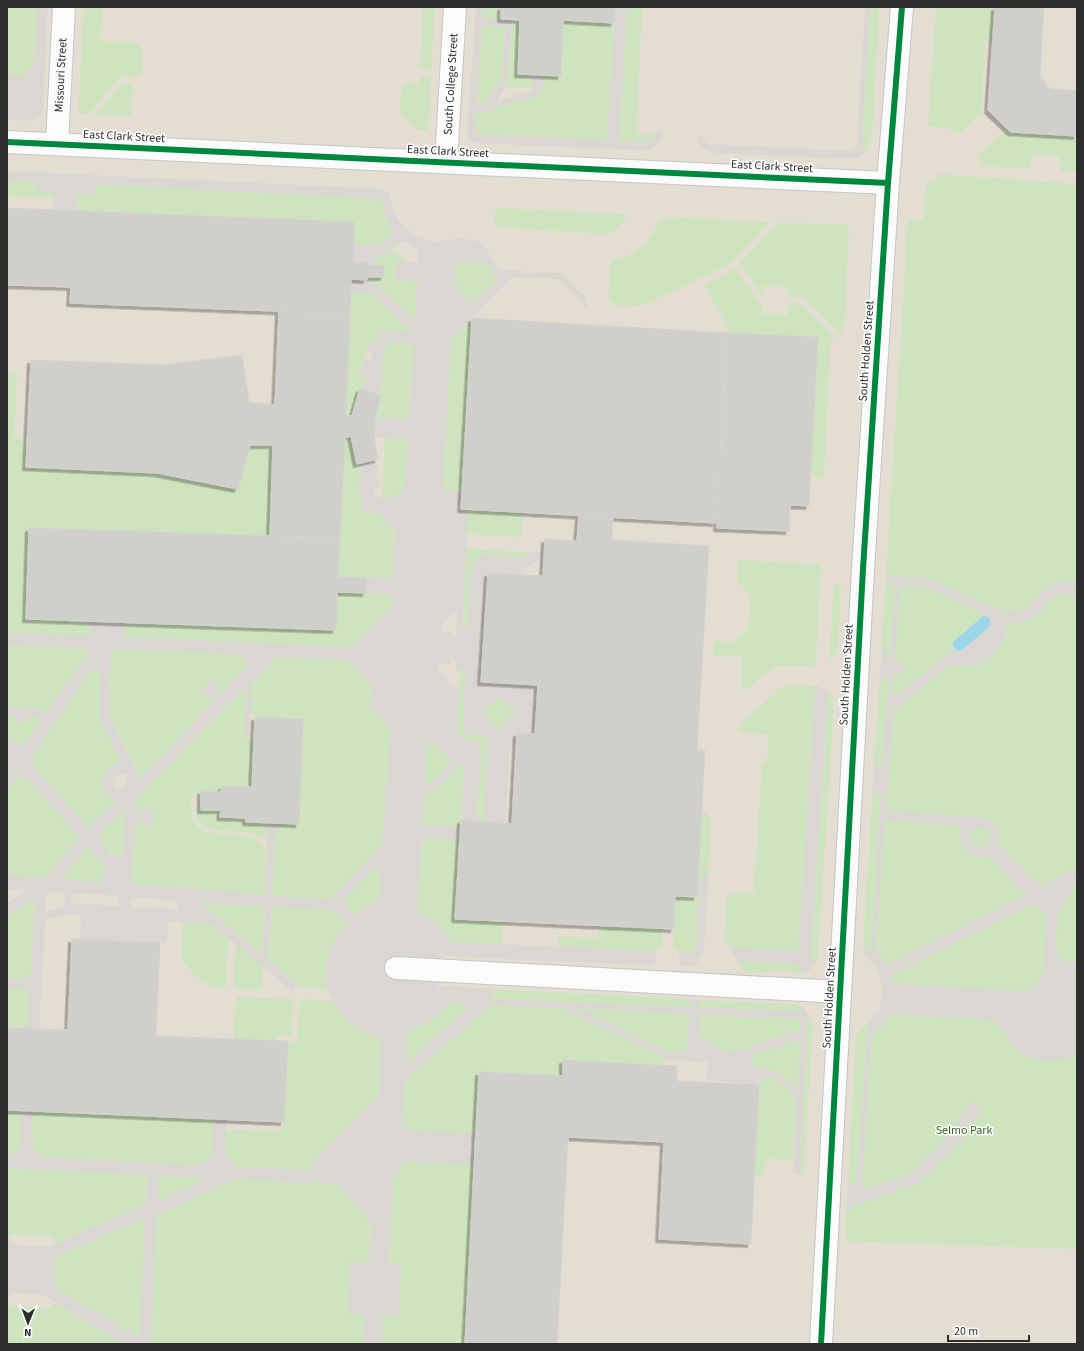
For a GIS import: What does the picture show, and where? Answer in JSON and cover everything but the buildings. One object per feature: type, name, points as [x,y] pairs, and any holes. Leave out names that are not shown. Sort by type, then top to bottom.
[{"type":"street","name":"Missouri Street","points":[[57,143],[64,7]]},
{"type":"street","name":"South College Street","points":[[446,162],[455,7]]},
{"type":"street","name":"South Holden Street","points":[[821,1344],[863,569],[888,183],[902,7]]},
{"type":"street","name":"East Clark Street","points":[[7,142],[57,143],[888,183]]},
{"type":"street","points":[[396,968],[840,992]]},
{"type":"shaded area","points":[[7,7],[1077,7],[1077,1344],[7,1344]]},
{"type":"shaded area","points":[[37,7],[48,7],[43,108],[41,115],[33,120],[7,120],[7,76],[22,76],[26,74],[32,66],[34,60]]},
{"type":"shaded area","points":[[476,7],[483,7],[482,18],[512,20],[507,79],[505,87],[497,101],[530,91],[532,88],[533,75],[542,75],[542,90],[538,95],[476,115],[475,129],[479,134],[607,140],[615,7],[627,7],[619,140],[650,142],[656,131],[662,131],[661,137],[657,144],[651,149],[642,150],[475,143],[467,138]],"holes":[[[482,26],[505,27],[501,79],[487,101],[477,105]]]},
{"type":"shaded area","points":[[865,7],[870,7],[862,146],[866,150],[862,156],[854,159],[715,153],[705,149],[701,145],[699,141],[699,134],[707,144],[853,151],[857,145]]},
{"type":"shaded area","points":[[7,171],[382,189],[388,193],[394,212],[402,225],[415,235],[434,241],[459,238],[482,242],[499,270],[560,273],[587,299],[587,308],[558,279],[513,277],[451,338],[443,490],[462,491],[461,509],[468,509],[463,628],[468,628],[471,567],[473,562],[480,556],[526,558],[527,552],[544,552],[544,555],[519,574],[488,573],[481,681],[538,685],[535,734],[517,733],[516,750],[510,750],[505,823],[483,822],[488,742],[483,736],[465,734],[463,730],[465,670],[456,670],[456,659],[450,659],[450,664],[439,664],[439,671],[453,687],[459,687],[457,731],[463,739],[473,739],[482,749],[476,822],[461,820],[464,768],[461,765],[424,798],[422,825],[460,827],[460,840],[422,838],[417,911],[436,921],[447,934],[451,942],[656,951],[656,960],[654,964],[650,965],[456,957],[446,955],[440,950],[441,975],[438,989],[445,986],[492,989],[492,999],[689,1007],[690,999],[700,1000],[699,1007],[801,1012],[802,1006],[812,1020],[808,1020],[800,1174],[793,1173],[796,1100],[786,1087],[771,1078],[765,1078],[759,1085],[746,1085],[746,1083],[707,1080],[708,1062],[664,1060],[663,1057],[560,1008],[491,1005],[405,1080],[402,1125],[407,1130],[476,1133],[474,1165],[405,1162],[393,1177],[389,1263],[401,1264],[399,1316],[383,1315],[381,1344],[363,1344],[364,1314],[348,1314],[350,1262],[369,1263],[371,1224],[338,1184],[235,1179],[157,1215],[151,1344],[124,1344],[44,1295],[13,1293],[7,1299],[7,1235],[15,1245],[48,1247],[146,1204],[147,1175],[7,1168],[7,1157],[10,1157],[20,1146],[21,1110],[33,1111],[31,1146],[42,1157],[201,1165],[212,1154],[213,1119],[227,1119],[225,1154],[235,1167],[313,1170],[313,1161],[379,1096],[380,1039],[365,1033],[348,1021],[339,1011],[327,989],[326,974],[328,953],[332,944],[347,924],[334,910],[272,907],[268,960],[301,987],[292,991],[212,924],[168,921],[167,943],[160,943],[80,939],[81,916],[64,915],[45,920],[39,1029],[22,1028],[28,1024],[29,993],[23,988],[7,988],[7,978],[24,979],[31,973],[35,901],[32,899],[7,918],[7,904],[25,892],[23,889],[7,889],[7,875],[46,878],[79,837],[24,776],[18,777],[7,791],[7,732],[17,745],[25,743],[42,718],[30,716],[26,718],[25,722],[17,722],[13,716],[7,715],[7,707],[35,707],[46,713],[88,653],[89,648],[7,645],[7,633],[90,636],[90,621],[125,622],[125,637],[353,647],[392,605],[392,594],[366,593],[366,578],[393,578],[395,530],[379,513],[362,512],[357,478],[362,476],[359,464],[376,459],[379,470],[376,471],[380,486],[374,488],[376,497],[395,497],[404,489],[408,439],[374,437],[375,417],[409,419],[413,348],[411,343],[387,342],[380,364],[385,366],[380,380],[383,381],[378,395],[362,389],[366,378],[359,376],[364,359],[371,361],[374,353],[366,350],[369,341],[376,343],[380,330],[412,332],[371,293],[351,292],[351,279],[372,280],[415,321],[417,281],[396,280],[396,262],[417,263],[418,250],[402,241],[383,257],[375,257],[374,265],[353,262],[353,244],[377,245],[394,233],[387,221],[381,199],[96,184],[95,195],[77,194],[76,210],[53,210],[54,193],[35,192],[35,182],[7,180]],"holes":[[[455,262],[486,263],[494,276],[500,277],[471,304],[471,298],[465,298],[465,293],[459,292],[459,286],[454,285]],[[457,611],[456,637],[451,637],[451,632],[441,631],[441,624]],[[111,649],[240,654],[248,665],[220,695],[217,692],[221,689],[212,680],[202,690],[211,699],[214,695],[217,698],[139,779],[133,763],[117,733],[111,717],[109,685]],[[276,657],[346,660],[371,683],[372,700],[367,704],[390,729],[382,845],[330,899],[272,896],[276,823],[268,823],[265,894],[135,884],[131,879],[136,819],[140,819],[140,824],[153,824],[154,810],[141,809],[140,813],[136,813],[138,796],[246,685],[244,737],[249,737],[253,680]],[[99,669],[99,714],[120,761],[105,772],[102,778],[102,784],[105,794],[115,801],[88,828],[37,769],[32,757],[91,671]],[[497,697],[503,697],[503,703],[509,704],[509,710],[516,711],[515,716],[509,716],[508,723],[502,722],[501,730],[494,729],[495,722],[488,721],[488,715],[483,714],[483,708],[489,709],[490,703],[496,703]],[[432,741],[452,762],[425,787],[427,745]],[[126,773],[128,781],[120,789],[114,789],[112,782],[113,778]],[[123,811],[125,812],[123,854],[119,857],[115,857],[110,854],[97,838]],[[88,847],[106,868],[106,872],[100,882],[62,879]],[[374,869],[381,870],[379,901],[366,907],[355,915],[342,902]],[[52,892],[61,893],[65,896],[64,907],[45,912],[46,896]],[[78,893],[117,896],[119,898],[119,906],[73,903],[71,901],[73,895]],[[133,897],[175,900],[178,902],[177,909],[130,907],[130,900]],[[200,902],[265,907],[262,955],[261,955]],[[448,1003],[466,1004],[468,1008],[409,1061],[406,1061],[407,1030],[430,1021],[445,1009]],[[579,1008],[689,1014],[688,1046],[681,1051],[665,1051]],[[700,1015],[801,1019],[800,1030],[738,1051],[727,1052],[699,1037]],[[800,1039],[798,1088],[775,1071],[757,1068],[752,1065],[753,1055]],[[159,1175],[207,1178],[158,1201]],[[145,1219],[139,1337],[54,1287],[55,1256]]]},
{"type":"shaded area","points":[[886,575],[927,578],[1000,610],[1008,612],[1019,611],[1027,607],[1052,584],[1063,581],[1077,582],[1077,595],[1060,594],[1055,596],[1050,599],[1041,612],[1029,620],[1021,623],[1008,623],[1004,638],[995,653],[988,659],[974,666],[965,667],[954,665],[947,667],[894,710],[886,810],[979,817],[990,820],[998,828],[998,844],[1041,886],[1077,867],[1077,880],[1057,916],[1056,956],[1077,964],[1077,1053],[1061,1060],[1046,1061],[1024,1055],[1012,1045],[1001,1028],[997,1026],[997,1020],[891,1014],[885,1023],[872,1036],[862,1190],[912,1173],[951,1132],[971,1101],[982,1109],[962,1141],[920,1183],[855,1205],[846,1213],[848,1179],[856,1186],[868,1023],[880,1008],[882,994],[882,985],[878,972],[865,955],[863,948],[871,948],[877,873],[876,858],[881,792],[872,798],[874,763],[881,771],[889,676],[879,683],[882,648],[890,657],[895,585],[886,584]],"holes":[[[900,585],[931,589],[981,612],[982,617],[986,616],[990,619],[893,698],[894,674],[904,674],[905,662],[895,661]],[[885,820],[962,826],[959,837],[960,842],[966,852],[981,857],[987,855],[1025,895],[887,965],[876,951]],[[982,827],[989,833],[990,840],[985,846],[978,847],[972,845],[970,842],[969,836],[975,828]],[[1034,903],[1046,915],[1043,969],[1040,981],[1033,988],[1025,991],[1017,991],[894,983],[892,976]]]},
{"type":"shaded area","points":[[815,686],[819,686],[828,692],[811,956],[816,963],[810,970],[802,973],[800,965],[797,964],[747,961],[738,962],[730,947],[798,951]]},
{"type":"shaded area","points":[[698,876],[708,877],[704,951],[697,963],[693,966],[680,967],[679,952],[696,953],[699,892],[697,892]]},
{"type":"green space","points":[[7,7],[37,7],[34,60],[32,66],[26,74],[22,76],[7,76]]},
{"type":"green space","points":[[84,7],[102,7],[100,41],[133,42],[137,44],[142,52],[143,62],[141,77],[121,76],[89,114],[78,114]]},
{"type":"green space","points":[[423,7],[435,7],[431,71],[420,69]]},
{"type":"green space","points":[[483,7],[501,7],[501,19],[482,18]]},
{"type":"green space","points":[[627,7],[642,7],[636,135],[656,131],[650,142],[619,140]]},
{"type":"green space","points":[[870,7],[879,7],[872,137],[866,150],[862,146]]},
{"type":"green space","points":[[936,7],[995,7],[993,41],[985,41],[981,113],[959,134],[952,130],[936,126],[928,126]]},
{"type":"green space","points":[[512,20],[520,20],[518,74],[533,75],[532,88],[505,87]]},
{"type":"green space","points":[[563,20],[614,23],[608,140],[479,134],[475,129],[476,115],[538,95],[542,90],[542,75],[561,76]]},
{"type":"green space","points":[[482,26],[505,27],[502,75],[487,101],[477,105]]},
{"type":"green space","points":[[420,76],[431,77],[428,131],[417,130],[400,113],[402,84],[419,83]]},
{"type":"green space","points":[[123,83],[133,83],[131,116],[95,115]]},
{"type":"green space","points":[[1008,129],[1011,132],[1077,136],[1077,172],[1060,171],[1061,156],[1031,155],[1030,169],[982,166],[978,155]]},
{"type":"green space","name":"Selmo Park","points":[[936,174],[1077,184],[1077,1249],[845,1241],[856,1036],[862,1028],[874,1018],[880,1007],[882,994],[880,976],[866,956],[863,947],[908,220],[923,220],[926,182],[935,182]]},
{"type":"green space","points":[[7,180],[35,182],[54,193],[54,198],[7,196]]},
{"type":"green space","points":[[96,184],[382,199],[385,216],[394,233],[377,245],[353,244],[354,222],[76,210],[77,194],[86,194]]},
{"type":"green space","points":[[498,208],[625,214],[626,217],[623,222],[612,232],[604,234],[495,227],[493,219]]},
{"type":"green space","points":[[661,217],[770,222],[735,259],[726,266],[640,306],[614,305],[608,298],[611,261],[629,255],[642,246],[652,234]]},
{"type":"green space","points":[[779,223],[845,224],[849,228],[844,328],[840,333],[802,298],[788,297],[788,287],[763,286],[763,295],[739,263]]},
{"type":"green space","points":[[392,249],[407,262],[396,262],[417,280],[415,321],[372,280],[367,280],[367,277],[384,277],[384,266],[374,265],[375,256],[383,257]]},
{"type":"green space","points":[[455,262],[486,263],[494,276],[500,277],[471,304],[454,286]]},
{"type":"green space","points":[[735,268],[759,302],[762,302],[762,314],[788,315],[788,303],[800,303],[835,337],[830,342],[824,477],[810,476],[818,337],[731,333],[704,285]]},
{"type":"green space","points":[[351,292],[371,293],[412,332],[376,343],[369,341],[359,376],[366,378],[362,389],[360,389],[352,416],[346,415]]},
{"type":"green space","points":[[472,318],[462,491],[443,490],[451,338]]},
{"type":"green space","points":[[387,342],[411,343],[413,348],[409,419],[375,417],[382,397],[378,395],[383,381],[380,380],[380,364]]},
{"type":"green space","points":[[7,373],[17,373],[14,437],[28,439],[27,467],[157,473],[238,489],[250,445],[273,445],[270,536],[29,528],[26,619],[90,621],[90,636],[7,633]]},
{"type":"green space","points":[[351,436],[357,464],[359,464],[362,476],[357,478],[362,511],[379,513],[395,530],[393,578],[338,577],[345,438]]},
{"type":"green space","points":[[385,438],[408,439],[404,489],[395,497],[382,497]]},
{"type":"green space","points":[[468,509],[522,512],[521,537],[466,534]]},
{"type":"green space","points":[[466,549],[527,552],[527,558],[483,555],[471,567],[468,628],[463,628]]},
{"type":"green space","points":[[738,560],[821,565],[816,661],[813,666],[776,666],[745,690],[741,689],[742,657],[713,655],[714,641],[733,642],[748,630],[750,595],[744,591],[744,585],[737,585]]},
{"type":"green space","points":[[834,584],[841,584],[838,648],[836,653],[829,661]]},
{"type":"green space","points":[[337,592],[392,594],[392,605],[353,647],[125,637],[125,622]]},
{"type":"green space","points":[[7,645],[89,648],[88,653],[46,713],[35,707],[7,707]]},
{"type":"green space","points":[[111,649],[240,654],[248,665],[220,695],[217,692],[220,689],[212,680],[202,690],[217,697],[139,779],[134,763],[114,727],[109,713],[108,695]]},
{"type":"green space","points":[[277,657],[346,660],[371,683],[372,700],[367,705],[390,729],[382,845],[330,899],[272,896],[276,823],[299,824],[303,719],[255,717],[250,712],[253,680]]},
{"type":"green space","points":[[99,668],[99,714],[120,761],[109,770],[102,780],[104,790],[115,801],[88,829],[37,769],[32,757],[91,671]]},
{"type":"green space","points":[[460,670],[465,670],[463,730],[468,734],[483,736],[488,742],[483,822],[476,822],[482,749],[463,739],[457,731]]},
{"type":"green space","points":[[247,685],[244,737],[254,737],[252,787],[222,786],[221,792],[201,791],[201,797],[191,797],[191,813],[196,826],[206,832],[253,837],[267,850],[265,894],[135,884],[131,879],[136,819],[153,824],[141,810],[140,813],[136,813],[138,796]]},
{"type":"green space","points":[[783,686],[815,686],[798,951],[730,947],[724,938],[727,896],[733,892],[754,893],[762,762],[767,762],[768,734],[737,732],[744,720]]},
{"type":"green space","points":[[828,692],[832,696],[834,705],[818,953],[816,963],[811,956]]},
{"type":"green space","points":[[497,697],[503,697],[516,711],[516,716],[501,730],[494,729],[483,714],[483,708]]},
{"type":"green space","points":[[7,715],[20,718],[30,716],[42,718],[25,743],[17,745],[7,732]]},
{"type":"green space","points":[[432,741],[452,762],[425,788],[427,744]]},
{"type":"green space","points":[[461,765],[464,768],[460,827],[422,825],[424,798]]},
{"type":"green space","points":[[24,776],[79,837],[46,878],[7,875],[7,791],[18,777]]},
{"type":"green space","points":[[194,809],[221,810],[220,816],[246,818],[246,822],[268,823],[267,837],[260,837],[253,833],[207,829],[197,822]]},
{"type":"green space","points":[[702,809],[711,821],[708,877],[698,876]]},
{"type":"green space","points":[[123,811],[125,812],[123,854],[116,856],[108,852],[97,838]]},
{"type":"green space","points":[[422,838],[460,840],[455,919],[503,921],[501,944],[451,942],[447,934],[417,911]]},
{"type":"green space","points":[[88,847],[106,868],[106,872],[100,882],[61,879]]},
{"type":"green space","points":[[374,869],[381,870],[379,901],[366,907],[356,915],[342,902]]},
{"type":"green space","points":[[697,892],[699,892],[696,953],[679,952],[673,946],[675,896],[696,897]]},
{"type":"green space","points":[[33,899],[35,901],[31,973],[24,979],[7,978],[7,918]]},
{"type":"green space","points":[[200,902],[265,907],[262,955]]},
{"type":"green space","points":[[272,907],[334,910],[347,924],[335,939],[328,954],[325,969],[327,989],[301,987],[268,960]]},
{"type":"green space","points":[[183,922],[212,924],[228,939],[226,988],[211,985],[200,980],[181,959]]},
{"type":"green space","points":[[599,925],[662,928],[662,945],[656,951],[558,946],[558,936],[598,938]]},
{"type":"green space","points":[[236,944],[262,965],[261,990],[234,989]]},
{"type":"green space","points":[[747,961],[797,964],[800,965],[802,973],[795,975],[789,970],[773,969],[768,972],[743,971],[738,962]]},
{"type":"green space","points":[[7,988],[23,988],[29,993],[28,1024],[22,1028],[7,1028]]},
{"type":"green space","points":[[492,989],[690,999],[689,1007],[492,999]]},
{"type":"green space","points":[[236,997],[293,999],[292,1036],[277,1035],[276,1041],[234,1039]]},
{"type":"green space","points":[[300,999],[332,1000],[353,1024],[372,1036],[380,1039],[379,1096],[313,1161],[313,1170],[235,1167],[225,1154],[227,1130],[282,1130],[288,1041],[298,1042]]},
{"type":"green space","points":[[700,1000],[796,1004],[802,1006],[802,1012],[699,1007]]},
{"type":"green space","points":[[448,1003],[466,1004],[468,1008],[409,1061],[406,1061],[407,1030],[430,1020]]},
{"type":"green space","points":[[491,1005],[560,1008],[664,1057],[663,1065],[563,1060],[563,1076],[479,1072],[476,1133],[407,1130],[402,1125],[405,1080]]},
{"type":"green space","points":[[577,1008],[689,1014],[688,1046],[680,1051],[665,1051]]},
{"type":"green space","points":[[700,1015],[801,1019],[800,1030],[738,1051],[727,1052],[699,1037]]},
{"type":"green space","points":[[808,1020],[812,1020],[813,1025],[804,1174],[800,1174]]},
{"type":"green space","points":[[800,1039],[798,1088],[776,1072],[752,1065],[753,1054]]},
{"type":"green space","points":[[769,1077],[786,1087],[796,1100],[793,1160],[765,1158],[764,1176],[754,1175],[759,1085],[765,1078]]},
{"type":"green space","points":[[7,1110],[21,1110],[20,1146],[10,1157],[7,1157]]},
{"type":"green space","points":[[33,1111],[213,1119],[212,1154],[201,1165],[42,1157],[31,1146]]},
{"type":"green space","points":[[405,1162],[474,1165],[465,1344],[381,1344],[383,1315],[399,1316],[401,1265],[389,1264],[393,1177]]},
{"type":"green space","points":[[7,1168],[147,1175],[146,1204],[56,1243],[50,1236],[11,1234],[8,1236]]},
{"type":"green space","points":[[159,1175],[208,1178],[158,1201]]},
{"type":"green space","points":[[235,1179],[338,1184],[371,1224],[369,1263],[350,1262],[348,1313],[364,1314],[363,1344],[150,1344],[157,1215]]},
{"type":"green space","points":[[145,1219],[139,1338],[54,1287],[55,1256]]},
{"type":"green space","points":[[55,1303],[124,1344],[7,1344],[7,1306],[49,1308]]},
{"type":"water","points":[[983,616],[990,619],[990,626],[961,651],[956,650],[953,646],[953,642]]},
{"type":"cycle path","points":[[821,1344],[863,569],[888,183],[902,7]]},
{"type":"cycle path","points":[[7,142],[888,183]]}]
